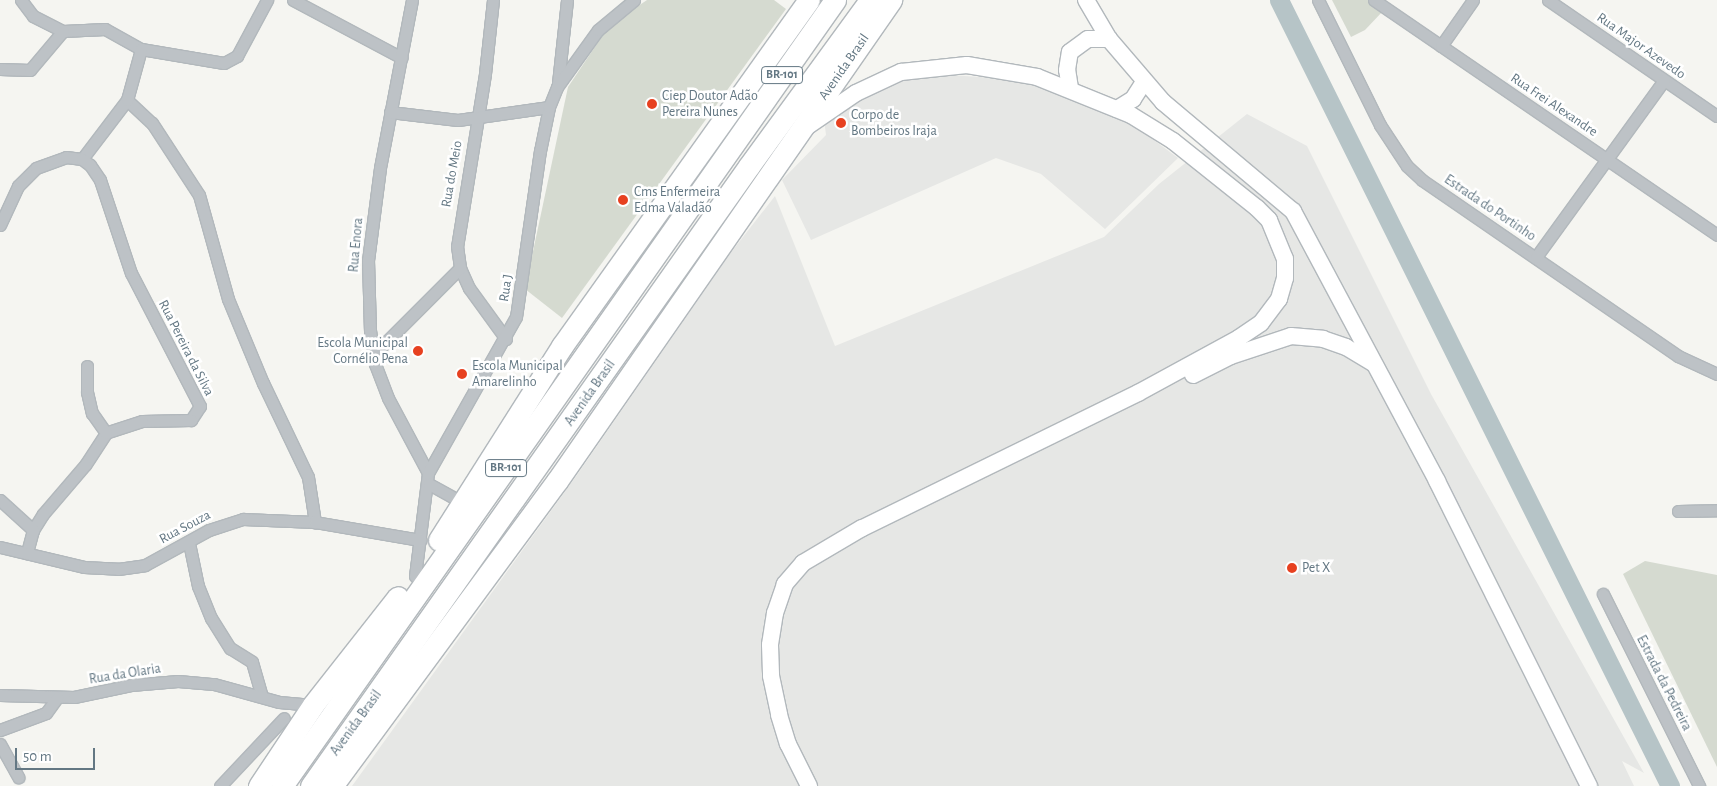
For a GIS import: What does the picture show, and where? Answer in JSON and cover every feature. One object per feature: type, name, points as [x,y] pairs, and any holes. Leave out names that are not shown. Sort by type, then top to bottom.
[{"type":"highway","name":"BR-101","points":[[259,786],[288,727],[313,705],[415,576],[562,346],[809,0]]},
{"type":"highway","name":"Avenida Brasil","points":[[282,786],[835,0]]},
{"type":"highway","name":"Avenida Brasil","points":[[311,786],[870,0]]},
{"type":"highway","name":"Avenida Brasil","points":[[332,786],[460,615],[802,131],[892,0]]},
{"type":"highway","points":[[660,333],[680,285],[752,181],[812,80]]},
{"type":"highway","points":[[321,786],[444,636]]},
{"type":"highway","name":"Avenida Brasil","points":[[346,786],[388,727],[399,697]]},
{"type":"street","points":[[21,0],[33,16],[63,31],[105,29],[141,49],[213,62],[232,62],[267,0]]},
{"type":"street","points":[[292,0],[402,58]]},
{"type":"street","name":"Rua Enora","points":[[412,0],[390,112],[368,260],[370,330],[378,375],[428,478]]},
{"type":"street","name":"Rua do Meio","points":[[493,0],[477,119],[457,235],[460,268],[480,306],[506,339]]},
{"type":"street","name":"Rua J","points":[[558,88],[567,0]]},
{"type":"street","name":"Rua J","points":[[428,478],[506,339],[520,304],[549,107],[581,50],[598,30],[634,0]]},
{"type":"street","points":[[1086,0],[1109,39],[1144,82],[1184,121],[1255,176],[1293,211],[1437,481],[1589,786]]},
{"type":"street","name":"Estrada do Portinho","points":[[1318,0],[1380,125],[1407,166],[1422,180],[1678,356],[1717,374]]},
{"type":"street","name":"Rua Frei Alexandre","points":[[1374,0],[1717,235]]},
{"type":"street","points":[[1441,46],[1473,0]]},
{"type":"street","name":"Rua Major Azevedo","points":[[1548,0],[1717,116]]},
{"type":"street","points":[[0,69],[30,70],[63,31]]},
{"type":"street","points":[[1070,88],[1067,70],[1070,52],[1088,39],[1109,39]]},
{"type":"street","points":[[0,225],[18,186],[36,168],[66,157],[82,159],[127,100],[141,49]]},
{"type":"street","points":[[802,131],[880,81],[924,67],[967,65],[1037,77],[1070,88],[1118,109],[1173,141],[1241,193],[1269,220],[1285,258],[1285,278],[1279,299],[1260,323],[1239,338],[1138,393],[862,528],[803,563],[785,584],[775,613],[770,645],[771,676],[788,744],[809,786]]},
{"type":"street","points":[[1536,257],[1608,160],[1664,80]]},
{"type":"street","points":[[1118,109],[1133,99],[1144,82]]},
{"type":"street","points":[[127,100],[152,123],[199,196],[228,299],[263,384],[308,478],[315,522]]},
{"type":"street","points":[[390,112],[477,119],[549,107]]},
{"type":"street","name":"Rua Pereira da Silva","points":[[82,159],[100,180],[131,273],[200,406],[191,420],[142,421],[106,433]]},
{"type":"street","points":[[374,354],[460,268]]},
{"type":"street","points":[[1138,393],[1153,392],[1231,356],[1291,336],[1323,339],[1346,348],[1374,364]]},
{"type":"street","points":[[27,553],[33,530],[106,433],[92,413],[87,392],[87,366]]},
{"type":"street","points":[[415,576],[428,478],[462,502]]},
{"type":"street","points":[[0,500],[33,530]]},
{"type":"street","points":[[1678,511],[1717,510]]},
{"type":"street","name":"Rua Souza","points":[[0,547],[84,567],[118,569],[136,568],[189,544],[209,530],[243,519],[315,522],[420,540]]},
{"type":"street","points":[[189,544],[198,586],[212,618],[230,648],[252,662],[262,697]]},
{"type":"street","name":"Estrada da Pedreira","points":[[1603,594],[1699,786]]},
{"type":"street","name":"Rua da Olaria","points":[[0,695],[57,698],[178,681],[214,684],[279,702],[313,705]]},
{"type":"street","points":[[0,730],[46,713],[57,698]]},
{"type":"street","points":[[220,786],[288,727],[279,702]]},
{"type":"street","points":[[0,744],[18,776]]},
{"type":"shaded area","points":[[647,0],[774,0],[786,9],[562,318],[525,289],[568,87],[609,26]]},
{"type":"shaded area","points":[[1332,0],[1368,0],[1383,11],[1365,30],[1351,37]]},
{"type":"shaded area","points":[[934,74],[1043,81],[1131,123],[1178,158],[1105,229],[1041,174],[996,158],[811,240],[782,180],[826,135],[824,119],[881,84]]},
{"type":"shaded area","points":[[1247,114],[1307,146],[1431,394],[1644,773],[1622,761],[1634,786],[352,786],[577,475],[729,255],[775,196],[835,346],[1104,237],[1159,184]]},
{"type":"shaded area","points":[[1645,561],[1717,575],[1717,767],[1623,574]]},
{"type":"waterway","points":[[1279,0],[1670,786]]},
{"type":"place","name":"Ciep Doutor Adão Pereira Nunes","points":[[652,104]]},
{"type":"place","name":"Corpo de Bombeiros Iraja","points":[[841,123]]},
{"type":"place","name":"Cms Enfermeira Edma Valadão","points":[[623,200]]},
{"type":"place","name":"Escola Municipal Cornélio Pena","points":[[418,351]]},
{"type":"place","name":"Escola Municipal Amarelinho","points":[[462,374]]},
{"type":"place","name":"Pet X","points":[[1292,568]]}]
